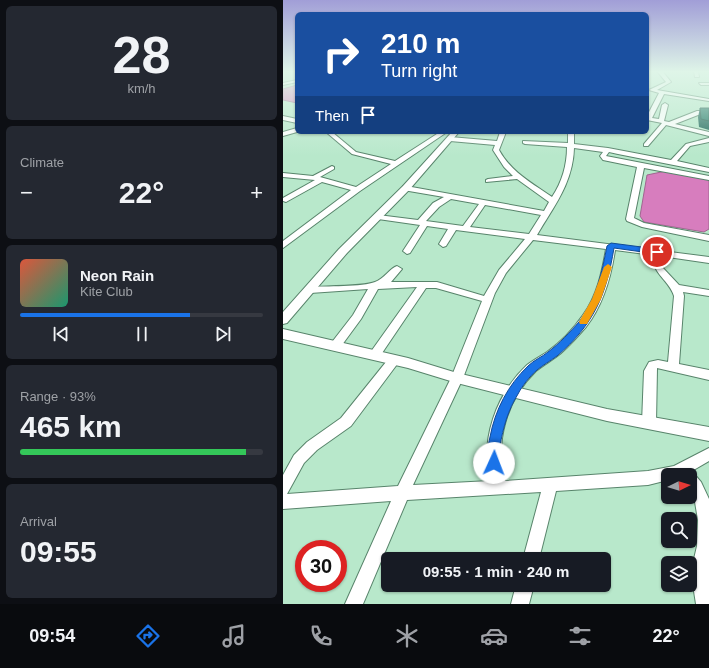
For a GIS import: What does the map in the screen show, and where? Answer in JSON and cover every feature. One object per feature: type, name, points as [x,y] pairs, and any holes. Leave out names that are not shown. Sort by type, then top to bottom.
[{"type":"street","points":[[649,117],[657,99]]},
{"type":"street","points":[[665,106],[665,123]]},
{"type":"street","points":[[646,145],[665,123],[697,113],[709,113]]},
{"type":"street","points":[[283,118],[295,121]]},
{"type":"street","points":[[649,119],[709,134]]},
{"type":"street","points":[[283,134],[295,131]]},
{"type":"street","points":[[331,134],[354,153],[394,164]]},
{"type":"street","points":[[283,320],[343,251],[406,188],[450,134]]},
{"type":"street","points":[[283,245],[357,189],[394,164],[450,134],[498,143]]},
{"type":"street","points":[[502,134],[496,150],[498,155],[520,177],[554,202]]},
{"type":"street","points":[[354,604],[402,493],[457,378],[488,300],[502,272],[532,236],[563,186],[570,161],[571,134]]},
{"type":"street","points":[[673,162],[688,145],[709,140]]},
{"type":"street","points":[[525,142],[571,144],[709,170]]},
{"type":"street","points":[[608,150],[603,156],[605,159],[709,178]]},
{"type":"street","points":[[641,166],[630,219],[642,225],[709,238]]},
{"type":"street","points":[[286,200],[332,168]]},
{"type":"street","points":[[283,175],[317,179],[357,189]]},
{"type":"street","points":[[488,181],[520,177]]},
{"type":"street","points":[[406,188],[546,214]]},
{"type":"street","points":[[407,251],[423,222],[436,205],[449,196]]},
{"type":"street","points":[[466,228],[483,203]]},
{"type":"street","points":[[378,217],[611,246],[709,260]]},
{"type":"street","points":[[443,244],[454,226]]},
{"type":"street","points":[[499,488],[494,463],[496,433],[499,419],[513,391],[532,368],[553,354],[583,324],[593,307],[604,280],[611,246]]},
{"type":"street","points":[[657,252],[658,269],[676,288],[679,296],[673,367]]},
{"type":"street","points":[[335,346],[357,317],[375,286],[387,280],[397,268]]},
{"type":"street","points":[[310,290],[424,284],[437,285],[488,300]]},
{"type":"street","points":[[374,356],[424,284]]},
{"type":"street","points":[[676,288],[709,293]]},
{"type":"street","points":[[283,334],[393,360],[457,378],[607,415],[709,434]]},
{"type":"street","points":[[283,489],[299,459],[312,446],[346,422],[393,360]]},
{"type":"street","points":[[649,423],[650,367],[658,364],[709,375]]},
{"type":"street","points":[[693,468],[709,454]]},
{"type":"street","points":[[283,502],[661,477]]},
{"type":"street","points":[[533,552],[549,485]]},
{"type":"street","points":[[697,489],[700,492],[707,526],[705,546],[700,567],[700,580],[705,604]]},
{"type":"street","points":[[520,604],[523,592]]},
{"type":"shaded area","points":[[295,99],[295,103],[283,100]]},
{"type":"shaded area","points":[[666,171],[704,177],[709,181],[709,229],[704,232],[644,222],[640,216],[647,175]]},
{"type":"building","points":[[700,108],[709,108],[709,121],[701,119]]},
{"type":"slow traffic","points":[[584,322],[593,307],[608,267]]},
{"type":"route","points":[[494,463],[494,447],[499,419],[513,391],[532,368],[553,354],[567,338],[583,324],[593,307],[607,272],[611,246],[657,252]]}]
